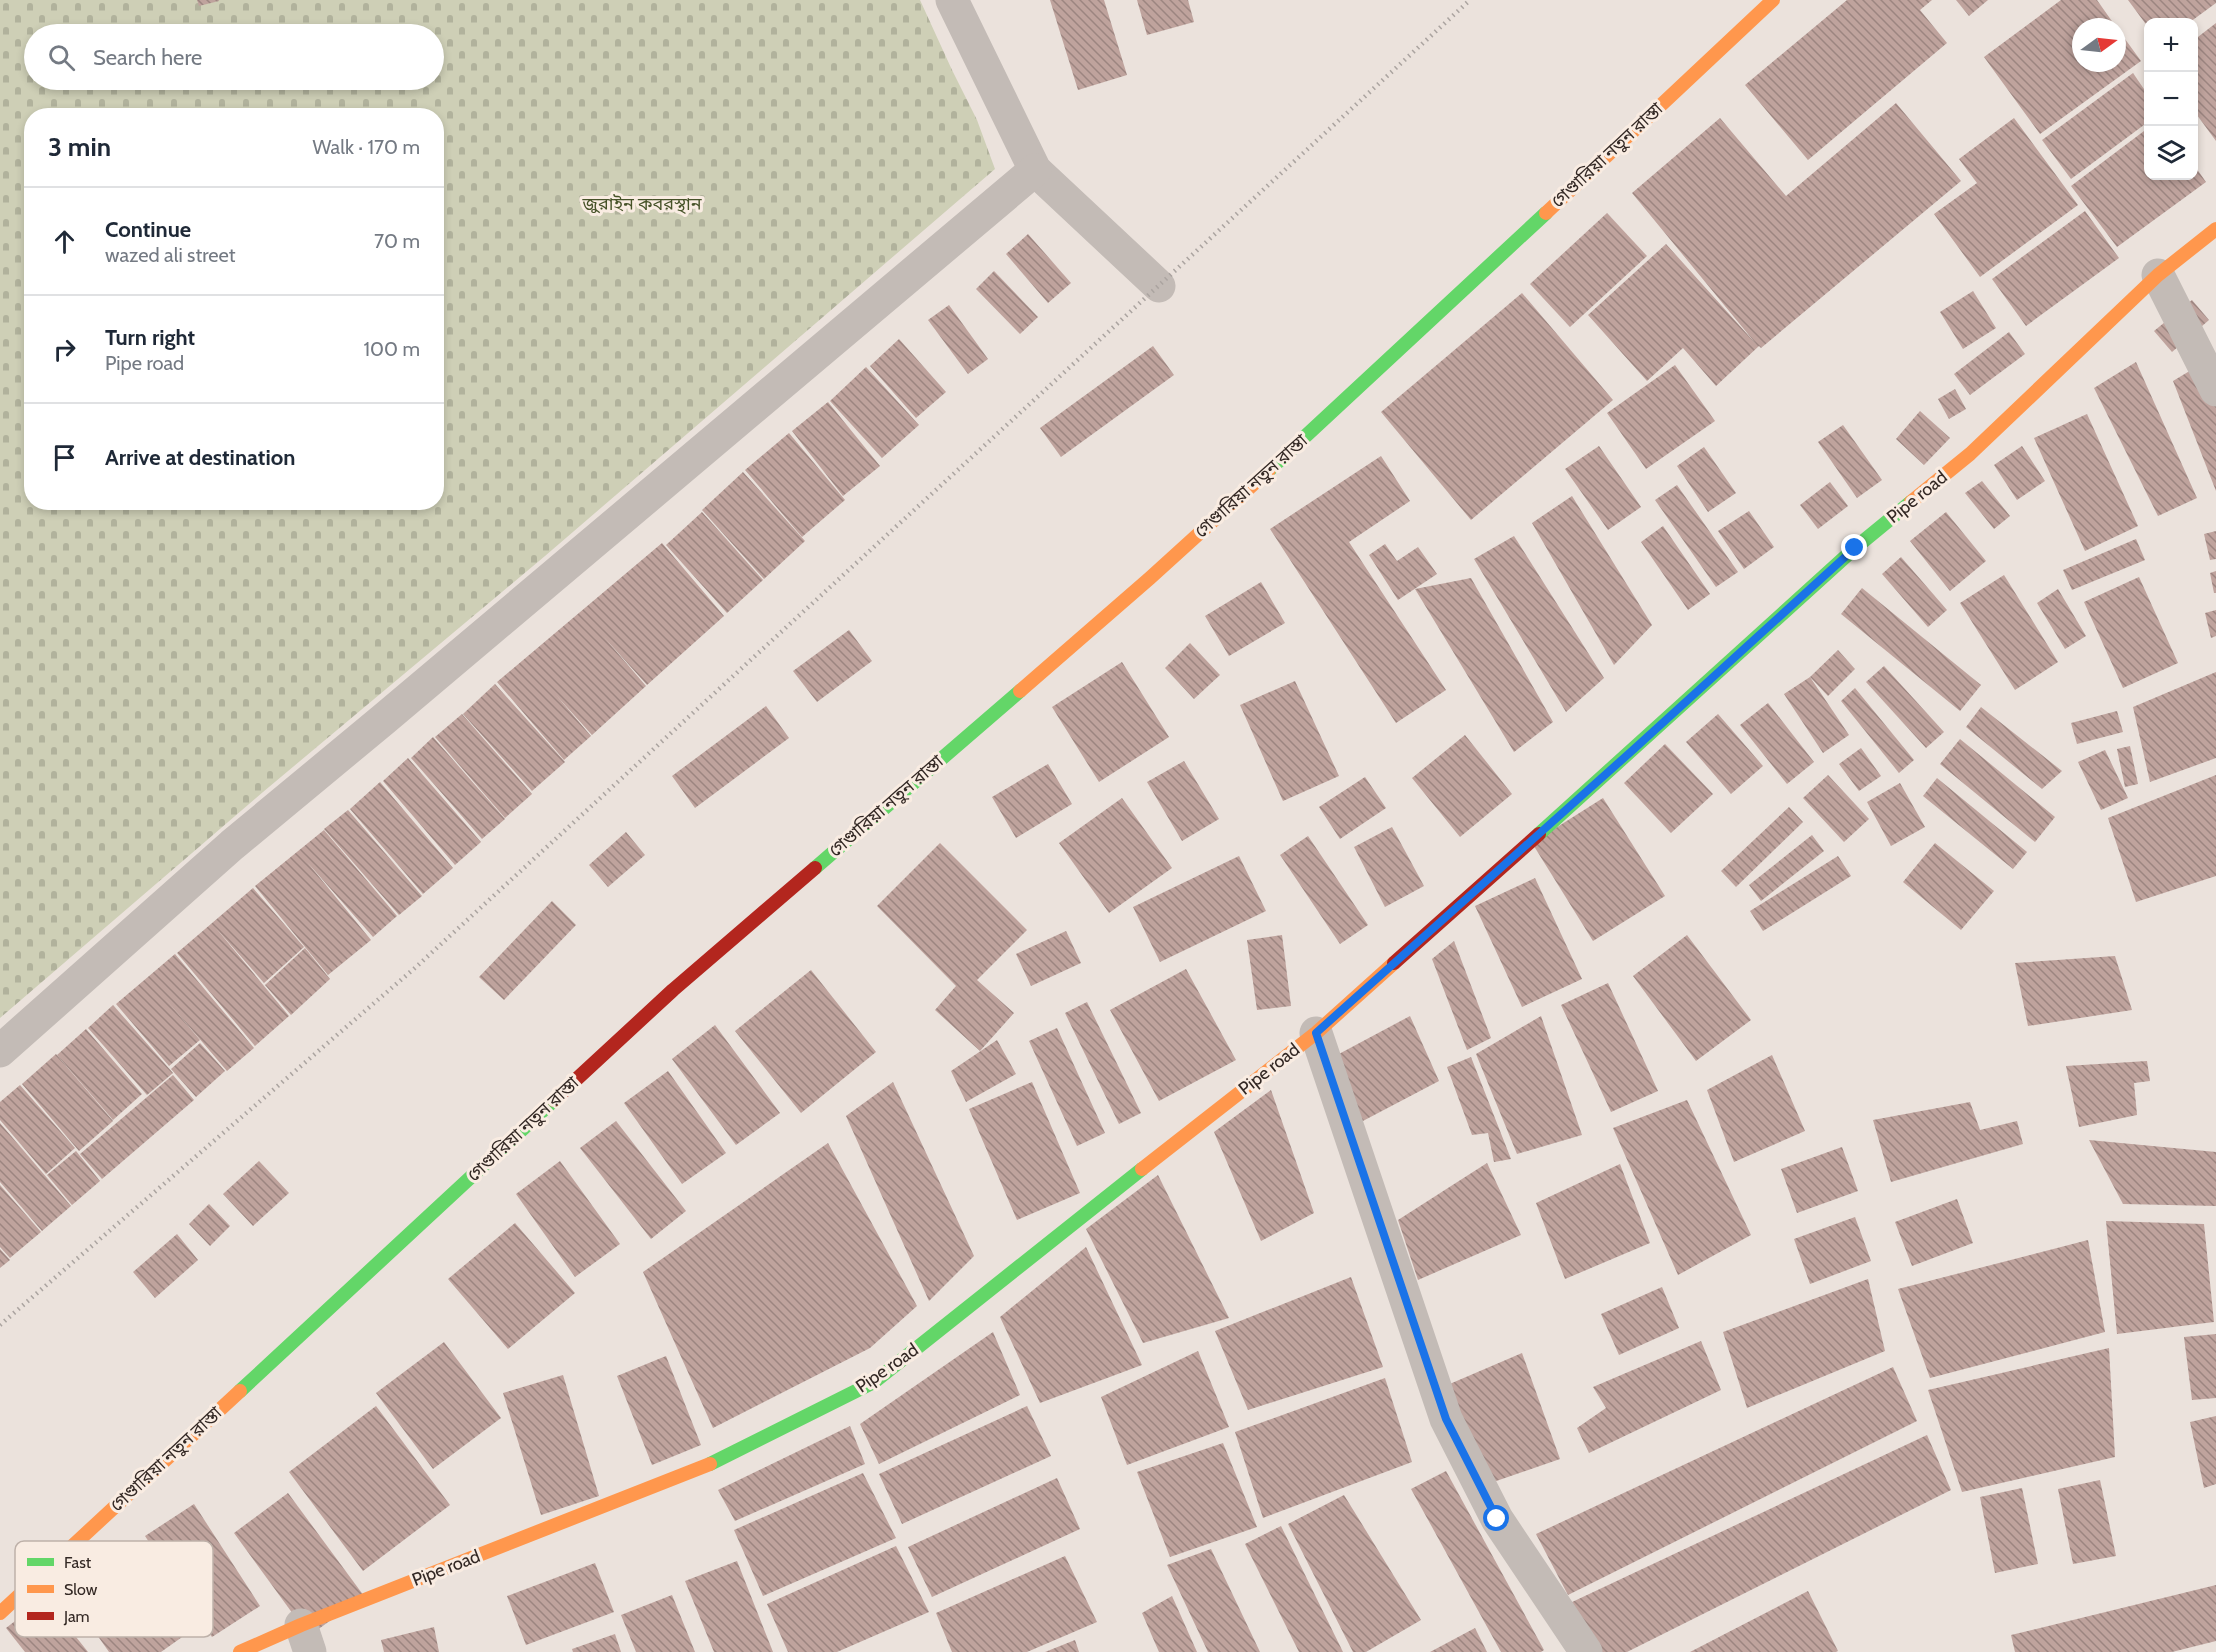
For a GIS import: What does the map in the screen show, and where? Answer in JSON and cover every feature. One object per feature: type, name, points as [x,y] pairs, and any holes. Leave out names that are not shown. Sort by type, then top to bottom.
[{"type":"street","points":[[952,0],[1035,170],[1159,286]]},
{"type":"street","name":"গেণ্ডারিয়া নতুন রাস্তা","points":[[78,1541],[673,990],[1150,578],[1356,391],[1773,0]]},
{"type":"street","points":[[0,1051],[232,845],[1035,170]]},
{"type":"street","name":"Pipe road","points":[[240,1652],[306,1638],[723,1460],[874,1382],[1316,1033],[1855,548],[1970,454],[2158,275],[2216,229]]},
{"type":"street","points":[[2158,275],[2216,390]]},
{"type":"street","points":[[1316,1033],[1446,1419],[1497,1519],[1586,1652]]},
{"type":"street","name":"গেণ্ডারিয়া নতুন রাস্তা","points":[[0,1613],[15,1599]]},
{"type":"green space","name":"জুরাইন কবরস্থান","points":[[0,0],[920,0],[977,120],[995,169],[545,556],[263,792],[0,1018]]},
{"type":"building","points":[[197,0],[219,0],[219,1],[199,6]]},
{"type":"building","points":[[1050,0],[1104,0],[1127,75],[1078,90]]},
{"type":"building","points":[[1137,0],[1188,0],[1194,22],[1147,35]]},
{"type":"building","points":[[1847,0],[1932,0],[1920,10],[1947,43],[1808,160],[1745,85]]},
{"type":"building","points":[[1956,0],[1988,0],[1969,16]]},
{"type":"building","points":[[2061,0],[2097,0],[2110,18],[2072,18],[2072,72],[2126,72],[2040,134],[1984,57]]},
{"type":"building","points":[[2128,0],[2216,0],[2216,3],[2195,18],[2144,18],[2144,22]]},
{"type":"building","points":[[2216,23],[2216,141],[2198,116],[2198,37]]},
{"type":"building","points":[[2126,40],[2141,61],[2126,72]]},
{"type":"building","points":[[2133,73],[2144,89],[2144,125],[2071,179],[2042,140]]},
{"type":"building","points":[[1896,103],[1961,181],[1761,348],[1759,346],[1716,386],[1683,348],[1647,381],[1588,315],[1666,244],[1757,345],[1632,193],[1720,118],[1786,196]]},
{"type":"building","points":[[2014,118],[2078,205],[1980,277],[1934,214],[1977,183],[1959,159]]},
{"type":"building","points":[[2144,131],[2144,180],[2198,180],[2198,171],[2206,182],[2117,247],[2071,186]]},
{"type":"building","points":[[2085,211],[2119,258],[2026,326],[1992,279]]},
{"type":"building","points":[[1607,213],[1647,256],[1570,327],[1530,284]]},
{"type":"building","points":[[1028,234],[1071,283],[1048,303],[1006,254]]},
{"type":"building","points":[[994,271],[1038,317],[1020,334],[976,289]]},
{"type":"building","points":[[1973,291],[1996,328],[1963,349],[1940,312]]},
{"type":"building","points":[[1522,293],[1613,400],[1471,520],[1381,412]]},
{"type":"building","points":[[2192,300],[2209,320],[2172,352],[2154,331]]},
{"type":"building","points":[[949,305],[988,359],[968,374],[928,320]]},
{"type":"building","points":[[2009,332],[2025,354],[1970,395],[1954,374]]},
{"type":"building","points":[[899,339],[946,392],[916,418],[870,366]]},
{"type":"building","points":[[1153,346],[1174,375],[1061,457],[1040,428]]},
{"type":"building","points":[[2216,355],[2216,491],[2173,381]]},
{"type":"building","points":[[2136,362],[2197,498],[2158,516],[2094,388]]},
{"type":"building","points":[[1675,365],[1715,421],[1646,469],[1607,413]]},
{"type":"building","points":[[866,367],[919,425],[882,458],[830,401]]},
{"type":"building","points":[[1955,389],[1966,409],[1949,419],[1938,399]]},
{"type":"building","points":[[828,402],[880,466],[843,496],[792,431]]},
{"type":"building","points":[[1920,411],[1950,438],[1924,465],[1896,439]]},
{"type":"building","points":[[2087,414],[2138,526],[2085,551],[2034,438]]},
{"type":"building","points":[[1843,425],[1882,480],[1857,498],[1818,442]]},
{"type":"building","points":[[789,433],[845,500],[802,537],[745,470]]},
{"type":"building","points":[[1599,446],[1641,507],[1608,530],[1565,469]]},
{"type":"building","points":[[2022,446],[2045,481],[2017,500],[1994,465]]},
{"type":"building","points":[[1704,447],[1736,493],[1708,512],[1677,466]]},
{"type":"building","points":[[1381,456],[1410,501],[1349,542],[1446,690],[1396,723],[1270,529]]},
{"type":"building","points":[[743,472],[805,541],[764,579],[702,510]]},
{"type":"building","points":[[1982,481],[2010,516],[1994,529],[1965,493]]},
{"type":"building","points":[[1830,482],[1848,506],[1818,529],[1800,505]]},
{"type":"building","points":[[1677,485],[1738,572],[1716,587],[1655,500]]},
{"type":"building","points":[[1572,496],[1652,625],[1614,665],[1532,523]]},
{"type":"building","points":[[1749,511],[1774,547],[1744,569],[1718,531]]},
{"type":"building","points":[[702,512],[763,580],[727,613],[666,545]]},
{"type":"building","points":[[1946,512],[1986,561],[1950,591],[1910,541]]},
{"type":"building","points":[[1663,526],[1710,594],[1688,610],[1641,542]]},
{"type":"building","points":[[2216,531],[2216,559],[2210,560],[2204,534]]},
{"type":"building","points":[[1514,536],[1604,678],[1566,712],[1474,559]]},
{"type":"building","points":[[2136,539],[2145,560],[2072,590],[2063,570]]},
{"type":"building","points":[[662,543],[724,616],[647,685],[603,636],[646,686],[592,735],[556,695],[591,736],[564,760],[497,682]]},
{"type":"building","points":[[1385,544],[1397,561],[1418,547],[1437,574],[1398,600],[1369,555]]},
{"type":"building","points":[[1901,557],[1947,610],[1928,627],[1882,574]]},
{"type":"building","points":[[2216,571],[2216,593],[2214,593],[2210,573]]},
{"type":"building","points":[[2004,575],[2058,662],[2015,690],[1960,603]]},
{"type":"building","points":[[2139,577],[2178,663],[2123,688],[2084,602]]},
{"type":"building","points":[[1471,578],[1553,722],[1514,752],[1415,589]]},
{"type":"building","points":[[1261,582],[1285,623],[1229,656],[1205,616]]},
{"type":"building","points":[[1862,588],[1981,685],[1960,711],[1841,614]]},
{"type":"building","points":[[2058,589],[2086,636],[2065,649],[2037,603]]},
{"type":"building","points":[[2216,610],[2216,636],[2211,638],[2205,613]]},
{"type":"building","points":[[849,630],[872,661],[817,702],[793,671]]},
{"type":"building","points":[[1190,643],[1220,675],[1194,699],[1165,668]]},
{"type":"building","points":[[1838,650],[1855,669],[1828,696],[1810,677]]},
{"type":"building","points":[[1122,662],[1169,737],[1099,782],[1052,707]]},
{"type":"building","points":[[1884,666],[1944,732],[1926,748],[1866,682]]},
{"type":"building","points":[[2216,672],[2216,758],[2150,782],[2133,707]]},
{"type":"building","points":[[1810,677],[1849,735],[1823,753],[1784,694]]},
{"type":"building","points":[[1295,681],[1339,776],[1283,801],[1240,705]]},
{"type":"building","points":[[495,684],[565,762],[532,791],[463,714]]},
{"type":"building","points":[[1855,688],[1914,760],[1899,773],[1841,701]]},
{"type":"building","points":[[1768,703],[1814,762],[1787,784],[1740,725]]},
{"type":"building","points":[[766,706],[789,738],[695,808],[672,776]]},
{"type":"building","points":[[1981,707],[2062,771],[2042,789],[1966,727]]},
{"type":"building","points":[[2117,711],[2123,732],[2077,744],[2071,723]]},
{"type":"building","points":[[462,714],[532,794],[505,818],[435,737]]},
{"type":"building","points":[[1718,714],[1763,766],[1731,794],[1686,742]]},
{"type":"building","points":[[1465,735],[1512,794],[1460,837],[1412,778]]},
{"type":"building","points":[[433,737],[505,819],[482,839],[411,758]]},
{"type":"building","points":[[1960,739],[2055,817],[2035,842],[1940,764]]},
{"type":"building","points":[[1665,744],[1713,794],[1671,833],[1624,783]]},
{"type":"building","points":[[2130,746],[2138,784],[2125,787],[2117,749]]},
{"type":"building","points":[[1861,748],[1881,776],[1859,791],[1839,764]]},
{"type":"building","points":[[2105,750],[2128,798],[2101,810],[2078,762]]},
{"type":"building","points":[[408,758],[481,842],[455,865],[383,781]]},
{"type":"building","points":[[1184,761],[1219,819],[1182,841],[1147,782]]},
{"type":"building","points":[[1048,764],[1072,804],[1016,838],[992,797]]},
{"type":"building","points":[[1828,775],[1869,819],[1844,842],[1803,798]]},
{"type":"building","points":[[2216,775],[2216,876],[2136,902],[2108,818]]},
{"type":"building","points":[[1365,777],[1386,808],[1340,839],[1319,807]]},
{"type":"building","points":[[1937,778],[2027,852],[2013,869],[1923,796]]},
{"type":"building","points":[[380,782],[453,868],[423,894],[350,809]]},
{"type":"building","points":[[1900,783],[1925,827],[1891,846],[1867,802]]},
{"type":"building","points":[[1122,798],[1172,868],[1109,913],[1059,843]]},
{"type":"building","points":[[1603,798],[1665,896],[1593,941],[1532,843]]},
{"type":"building","points":[[1789,807],[1803,822],[1736,887],[1721,871]]},
{"type":"building","points":[[348,810],[422,896],[399,915],[324,829]]},
{"type":"building","points":[[1392,827],[1424,886],[1385,907],[1354,847]]},
{"type":"building","points":[[324,830],[397,916],[373,937],[307,862],[371,940],[328,975],[255,886]]},
{"type":"building","points":[[626,832],[645,855],[608,887],[589,865]]},
{"type":"building","points":[[1812,835],[1824,851],[1761,901],[1749,885]]},
{"type":"building","points":[[1308,836],[1368,925],[1340,944],[1280,855]]},
{"type":"building","points":[[940,843],[1027,930],[977,980],[1014,1013],[980,1051],[935,1010],[956,986],[877,906]]},
{"type":"building","points":[[1935,843],[1994,891],[1961,930],[1903,882]]},
{"type":"building","points":[[1239,856],[1266,911],[1160,962],[1133,907]]},
{"type":"building","points":[[1838,856],[1851,876],[1763,931],[1750,911]]},
{"type":"building","points":[[1535,878],[1582,979],[1522,1007],[1475,906]]},
{"type":"building","points":[[253,888],[304,947],[264,983],[215,927],[289,1016],[255,1046],[177,953]]},
{"type":"building","points":[[552,901],[576,925],[504,1000],[479,977]]},
{"type":"building","points":[[1066,931],[1081,963],[1031,986],[1016,954]]},
{"type":"building","points":[[1282,935],[1291,1006],[1257,1010],[1247,940]]},
{"type":"building","points":[[1687,935],[1751,1020],[1696,1061],[1633,976]]},
{"type":"building","points":[[1454,941],[1491,1038],[1467,1050],[1432,959]]},
{"type":"building","points":[[305,948],[330,979],[291,1015],[265,985]]},
{"type":"building","points":[[175,954],[254,1048],[227,1071],[163,996],[200,1040],[169,1066],[116,1004]]},
{"type":"building","points":[[2115,956],[2132,1010],[2028,1026],[2015,963]]},
{"type":"building","points":[[1186,969],[1236,1060],[1159,1101],[1110,1010]]},
{"type":"building","points":[[811,970],[876,1052],[801,1113],[735,1031]]},
{"type":"building","points":[[1608,983],[1658,1091],[1611,1112],[1561,1005]]},
{"type":"building","points":[[1087,1002],[1141,1113],[1119,1124],[1065,1013]]},
{"type":"building","points":[[113,1005],[173,1073],[147,1095],[88,1028]]},
{"type":"building","points":[[1410,1016],[1439,1081],[1361,1122],[1337,1055]]},
{"type":"building","points":[[1541,1016],[1582,1135],[1517,1154],[1476,1054]]},
{"type":"building","points":[[715,1025],[780,1113],[736,1145],[672,1059]]},
{"type":"building","points":[[1057,1028],[1105,1133],[1077,1146],[1029,1041]]},
{"type":"building","points":[[86,1029],[142,1094],[113,1120],[57,1055]]},
{"type":"building","points":[[997,1040],[1016,1074],[966,1102],[951,1071]]},
{"type":"building","points":[[200,1043],[225,1071],[196,1097],[171,1069]]},
{"type":"building","points":[[56,1054],[113,1121],[79,1151],[22,1084]]},
{"type":"building","points":[[1772,1055],[1805,1131],[1734,1162],[1707,1090]]},
{"type":"building","points":[[1471,1057],[1511,1159],[1494,1162],[1488,1133],[1472,1135],[1447,1067]]},
{"type":"building","points":[[2147,1061],[2150,1081],[2134,1083],[2137,1115],[2079,1127],[2066,1066]]},
{"type":"building","points":[[668,1071],[726,1153],[682,1184],[624,1103]]},
{"type":"building","points":[[173,1075],[194,1100],[102,1179],[80,1154]]},
{"type":"building","points":[[893,1082],[974,1256],[929,1301],[846,1116]]},
{"type":"building","points":[[1032,1082],[1080,1193],[1017,1220],[969,1109]]},
{"type":"building","points":[[20,1085],[75,1148],[46,1174],[0,1120],[0,1102]]},
{"type":"building","points":[[1271,1090],[1314,1213],[1261,1241],[1214,1132]]},
{"type":"building","points":[[1687,1100],[1751,1235],[1678,1275],[1613,1128]]},
{"type":"building","points":[[1970,1102],[1980,1130],[2017,1121],[2023,1144],[1891,1182],[1873,1120]]},
{"type":"building","points":[[616,1121],[686,1211],[651,1239],[580,1148]]},
{"type":"building","points":[[0,1123],[71,1206],[42,1231],[0,1182]]},
{"type":"building","points":[[2089,1140],[2216,1152],[2216,1206],[2123,1204]]},
{"type":"building","points":[[828,1143],[917,1306],[870,1348],[713,1428],[643,1272]]},
{"type":"building","points":[[1842,1147],[1858,1191],[1797,1213],[1781,1169]]},
{"type":"building","points":[[76,1151],[100,1181],[72,1205],[47,1175]]},
{"type":"building","points":[[259,1161],[289,1193],[253,1226],[223,1194]]},
{"type":"building","points":[[560,1161],[620,1244],[575,1277],[516,1194]]},
{"type":"building","points":[[1487,1163],[1521,1235],[1418,1280],[1398,1220]]},
{"type":"building","points":[[1620,1164],[1650,1243],[1565,1279],[1536,1203]]},
{"type":"building","points":[[1158,1175],[1229,1318],[1143,1343],[1086,1229]]},
{"type":"building","points":[[0,1185],[41,1232],[10,1258],[0,1247]]},
{"type":"building","points":[[1957,1199],[1973,1243],[1912,1266],[1895,1222]]},
{"type":"building","points":[[209,1204],[230,1226],[210,1246],[189,1224]]},
{"type":"building","points":[[1855,1217],[1871,1261],[1810,1284],[1794,1239]]},
{"type":"building","points":[[2106,1221],[2204,1224],[2214,1322],[2117,1334]]},
{"type":"building","points":[[515,1223],[575,1293],[508,1349],[448,1279]]},
{"type":"building","points":[[177,1234],[198,1260],[155,1298],[133,1272]]},
{"type":"building","points":[[2088,1240],[2105,1332],[1930,1378],[1898,1289]]},
{"type":"building","points":[[1086,1247],[1142,1365],[1040,1403],[1000,1317]]},
{"type":"building","points":[[0,1249],[10,1260],[0,1268]]},
{"type":"building","points":[[1351,1277],[1383,1367],[1248,1410],[1215,1331]]},
{"type":"building","points":[[1868,1279],[1885,1351],[1747,1408],[1723,1332]]},
{"type":"building","points":[[1662,1287],[1679,1328],[1619,1355],[1601,1314]]},
{"type":"building","points":[[993,1332],[1020,1395],[879,1464],[860,1424]]},
{"type":"building","points":[[2216,1334],[2216,1398],[2192,1400],[2184,1337]]},
{"type":"building","points":[[1701,1341],[1721,1390],[1589,1453],[1577,1428],[1606,1408],[1593,1387]]},
{"type":"building","points":[[444,1342],[501,1418],[433,1469],[376,1393]]},
{"type":"building","points":[[2109,1348],[2115,1457],[1962,1492],[1928,1390]]},
{"type":"building","points":[[1198,1351],[1229,1427],[1127,1465],[1101,1397]]},
{"type":"building","points":[[1522,1353],[1560,1459],[1473,1489],[1431,1392]]},
{"type":"building","points":[[666,1356],[701,1445],[652,1465],[617,1376]]},
{"type":"building","points":[[1893,1367],[1917,1421],[1568,1595],[1536,1534]]},
{"type":"building","points":[[563,1375],[599,1496],[541,1515],[503,1393]]},
{"type":"building","points":[[1385,1378],[1412,1462],[1263,1518],[1235,1432]]},
{"type":"building","points":[[376,1406],[450,1505],[363,1571],[289,1472]]},
{"type":"building","points":[[1027,1406],[1051,1456],[902,1524],[879,1474]]},
{"type":"building","points":[[2216,1416],[2216,1484],[2204,1488],[2190,1422]]},
{"type":"building","points":[[850,1426],[865,1464],[735,1521],[718,1490]]},
{"type":"building","points":[[1927,1435],[1951,1490],[1627,1652],[1597,1652],[1570,1603]]},
{"type":"building","points":[[1223,1443],[1257,1527],[1170,1557],[1137,1472]]},
{"type":"building","points":[[1446,1471],[1544,1650],[1541,1652],[1501,1652],[1411,1489]]},
{"type":"building","points":[[863,1473],[896,1538],[763,1596],[734,1530]]},
{"type":"building","points":[[1057,1478],[1080,1529],[932,1597],[908,1547]]},
{"type":"building","points":[[2100,1480],[2116,1556],[2073,1564],[2058,1489]]},
{"type":"building","points":[[2022,1488],[2038,1564],[1995,1573],[1980,1497]]},
{"type":"building","points":[[288,1493],[364,1596],[309,1636],[234,1533]]},
{"type":"building","points":[[1344,1495],[1421,1620],[1366,1652],[1353,1652],[1288,1524]]},
{"type":"building","points":[[194,1504],[260,1606],[213,1636],[213,1541],[148,1541],[145,1536]]},
{"type":"building","points":[[1281,1526],[1343,1652],[1299,1652],[1245,1544]]},
{"type":"building","points":[[896,1546],[929,1612],[837,1652],[788,1652],[767,1604]]},
{"type":"building","points":[[1211,1549],[1260,1652],[1208,1652],[1167,1565]]},
{"type":"building","points":[[1065,1556],[1097,1622],[1027,1652],[952,1652],[936,1613]]},
{"type":"building","points":[[737,1561],[773,1652],[714,1652],[685,1581]]},
{"type":"building","points":[[595,1563],[614,1612],[526,1645],[507,1596]]},
{"type":"building","points":[[2216,1585],[2216,1641],[2172,1652],[2015,1652],[2011,1635]]},
{"type":"building","points":[[1808,1591],[1838,1651],[1690,1652]]},
{"type":"building","points":[[672,1595],[695,1652],[636,1652],[621,1615]]},
{"type":"building","points":[[1172,1596],[1197,1652],[1159,1652],[1142,1613]]},
{"type":"building","points":[[15,1621],[15,1637],[76,1637],[88,1652],[25,1652],[6,1628]]},
{"type":"building","points":[[434,1627],[439,1652],[384,1652],[381,1640]]},
{"type":"building","points":[[1475,1628],[1487,1652],[1430,1652]]},
{"type":"building","points":[[615,1634],[621,1652],[573,1652],[572,1649]]},
{"type":"building","points":[[98,1637],[182,1637],[161,1652],[109,1652]]},
{"type":"building","points":[[1075,1640],[1079,1652],[1045,1652]]},
{"type":"railway","points":[[0,1325],[416,967],[1470,0]]},
{"type":"traffic: fast","points":[[1269,470],[1546,213]]},
{"type":"traffic: fast","points":[[1539,834],[1855,548],[1911,502]]},
{"type":"traffic: fast","points":[[815,868],[1020,691]]},
{"type":"traffic: fast","points":[[240,1391],[554,1100]]},
{"type":"traffic: fast","points":[[710,1464],[874,1382],[1142,1169]]},
{"type":"traffic: slow","points":[[1546,213],[1773,0]]},
{"type":"traffic: slow","points":[[1911,502],[1970,454],[2158,275],[2216,229]]},
{"type":"traffic: slow","points":[[1020,691],[1269,470]]},
{"type":"traffic: slow","points":[[1142,1169],[1316,1033],[1394,963]]},
{"type":"traffic: slow","points":[[78,1541],[240,1391]]},
{"type":"traffic: slow","points":[[240,1652],[301,1625],[710,1464]]},
{"type":"traffic: slow","points":[[0,1613],[15,1599]]},
{"type":"traffic: jam","points":[[1394,963],[1539,834]]},
{"type":"traffic: jam","points":[[554,1100],[673,990],[815,868]]},
{"type":"route","points":[[1497,1519],[1446,1419],[1316,1033],[1855,548]]}]
